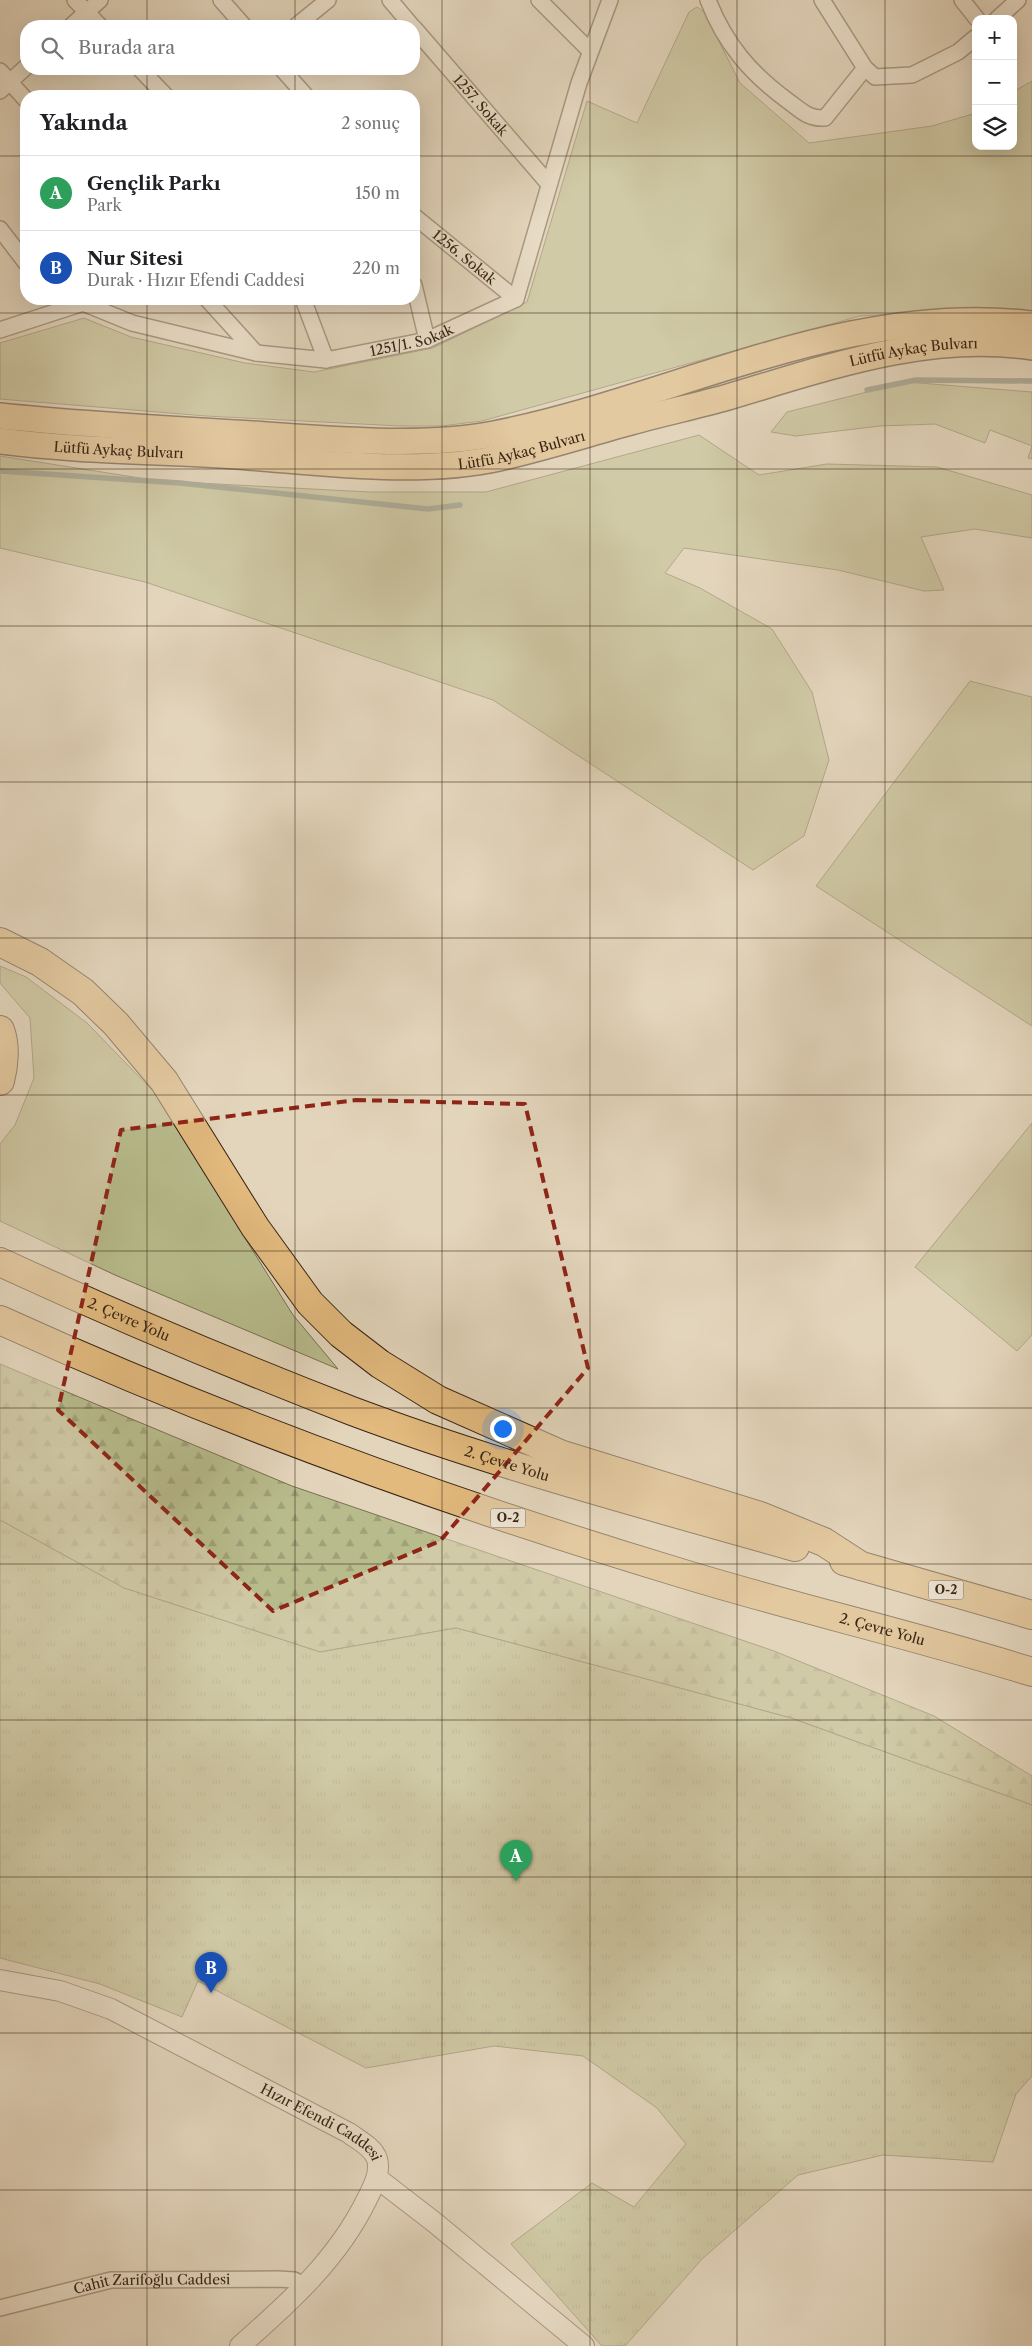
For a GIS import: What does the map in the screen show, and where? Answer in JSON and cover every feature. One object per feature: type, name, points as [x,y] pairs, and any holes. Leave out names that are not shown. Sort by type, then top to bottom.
[{"type":"highway","points":[[0,942],[40,962],[83,992],[116,1024],[164,1081],[255,1227],[310,1303],[341,1334],[380,1364],[438,1400],[560,1454],[760,1516],[824,1542],[861,1566]]},
{"type":"highway","points":[[0,1030],[3,1037],[0,1081]]},
{"type":"highway","name":"2. Çevre Yolu","points":[[0,1262],[195,1347],[353,1411],[623,1498],[1032,1615]]},
{"type":"highway","name":"2. Çevre Yolu","points":[[0,1320],[242,1422],[363,1469],[684,1574],[1032,1672]]},
{"type":"main road","name":"Lütfü Aykaç Bulvarı","points":[[0,416],[288,437],[452,440],[494,434],[569,415],[843,335],[883,327],[921,322],[973,321],[1032,324]]},
{"type":"main road","name":"Lütfü Aykaç Bulvarı","points":[[0,441],[65,448],[348,464],[439,466],[497,458],[713,401],[847,361],[882,353],[932,346],[966,344],[1032,347]]},
{"type":"main road","points":[[708,373],[713,401]]},
{"type":"street","points":[[75,0],[94,20]]},
{"type":"street","points":[[78,20],[100,0]]},
{"type":"street","points":[[221,0],[239,20]]},
{"type":"street","points":[[303,20],[328,0]]},
{"type":"street","name":"1257. Sokak","points":[[390,0],[407,20]]},
{"type":"street","points":[[539,0],[589,50]]},
{"type":"street","points":[[516,299],[548,183],[589,50],[610,0]]},
{"type":"street","points":[[708,0],[714,16],[731,45],[761,82],[812,119],[825,118],[865,68]]},
{"type":"street","points":[[822,0],[865,68],[875,77],[912,75],[958,52],[972,40]]},
{"type":"street","points":[[962,0],[974,15]]},
{"type":"street","points":[[1001,15],[1018,0]]},
{"type":"street","name":"1257. Sokak","points":[[420,35],[548,183]]},
{"type":"street","points":[[20,71],[3,81],[20,95]]},
{"type":"street","points":[[146,75],[160,90]]},
{"type":"street","points":[[287,75],[301,90]]},
{"type":"street","name":"1256. Sokak","points":[[420,221],[516,299]]},
{"type":"street","points":[[0,229],[20,255]]},
{"type":"street","name":"1251/1. Sokak","points":[[88,305],[132,323],[256,353],[326,360],[427,340],[516,299]]},
{"type":"street","name":"1251/1. Sokak","points":[[0,330],[67,305]]},
{"type":"street","points":[[212,305],[256,353]]},
{"type":"street","points":[[305,305],[326,360]]},
{"type":"street","points":[[419,305],[427,340]]},
{"type":"street","name":"Hızır Efendi Caddesi","points":[[0,1980],[60,1991],[111,2009],[349,2133],[368,2146],[377,2158],[377,2178],[434,2222],[584,2346]]},
{"type":"street","points":[[240,2346],[305,2285],[335,2252],[351,2231],[377,2178]]},
{"type":"street","name":"Cahit Zarifoğlu Caddesi","points":[[0,2308],[111,2280],[278,2279],[294,2280],[305,2285]]},
{"type":"highlighted area","points":[[356,1100],[525,1104],[588,1368],[440,1541],[273,1611],[58,1410],[121,1130]]},
{"type":"green space","points":[[697,7],[704,12],[740,83],[809,143],[932,126],[972,114],[972,150],[1017,150],[1017,90],[1032,81],[1032,314],[973,310],[860,316],[482,421],[441,426],[400,426],[206,416],[0,399],[0,343],[84,318],[131,337],[245,363],[314,372],[433,348],[527,302],[587,101],[637,123],[689,12]]},
{"type":"green space","points":[[907,382],[1032,392],[1032,446],[990,430],[985,443],[935,424],[880,426],[796,436],[771,432],[787,412]]},
{"type":"green space","points":[[699,435],[759,475],[827,464],[937,467],[1032,495],[1032,538],[975,529],[921,537],[944,590],[924,591],[838,570],[684,548],[665,573],[700,588],[772,629],[812,692],[829,760],[804,836],[753,870],[493,700],[145,582],[0,548],[0,456],[159,481],[369,492],[486,492]]},
{"type":"green space","points":[[1032,446],[1032,459],[1028,458]]},
{"type":"green space","points":[[970,681],[1032,697],[1032,1026],[816,886]]},
{"type":"green space","points":[[0,966],[26,977],[87,1023],[153,1091],[293,1315],[338,1369],[115,1275],[0,1221],[0,1144],[15,1125],[34,1078],[30,1018],[0,983]]},
{"type":"green space","points":[[1032,1123],[1032,1335],[1017,1351],[915,1267]]},
{"type":"green space","points":[[0,1364],[292,1486],[774,1651],[934,1716],[1032,1776],[1032,1805],[791,1718],[456,1628],[320,1652],[124,1588],[0,1520]]},
{"type":"green space","points":[[0,1520],[124,1588],[320,1652],[456,1628],[791,1718],[1032,1805],[1032,2076],[1016,2094],[993,2162],[883,2155],[798,2175],[702,2259],[625,2346],[602,2346],[511,2244],[592,2183],[634,2207],[686,2144],[657,2108],[583,2056],[494,2046],[366,2068],[198,1981],[182,2017],[100,1984],[0,1958]]},
{"type":"waterway","points":[[867,390],[916,380],[1032,381]]},
{"type":"waterway","points":[[0,471],[180,483],[428,509],[460,505]]},
{"type":"place","name":"Gençlik Parkı","points":[[516,1881]]},
{"type":"place","name":"Nur Sitesi","points":[[211,1993]]}]
